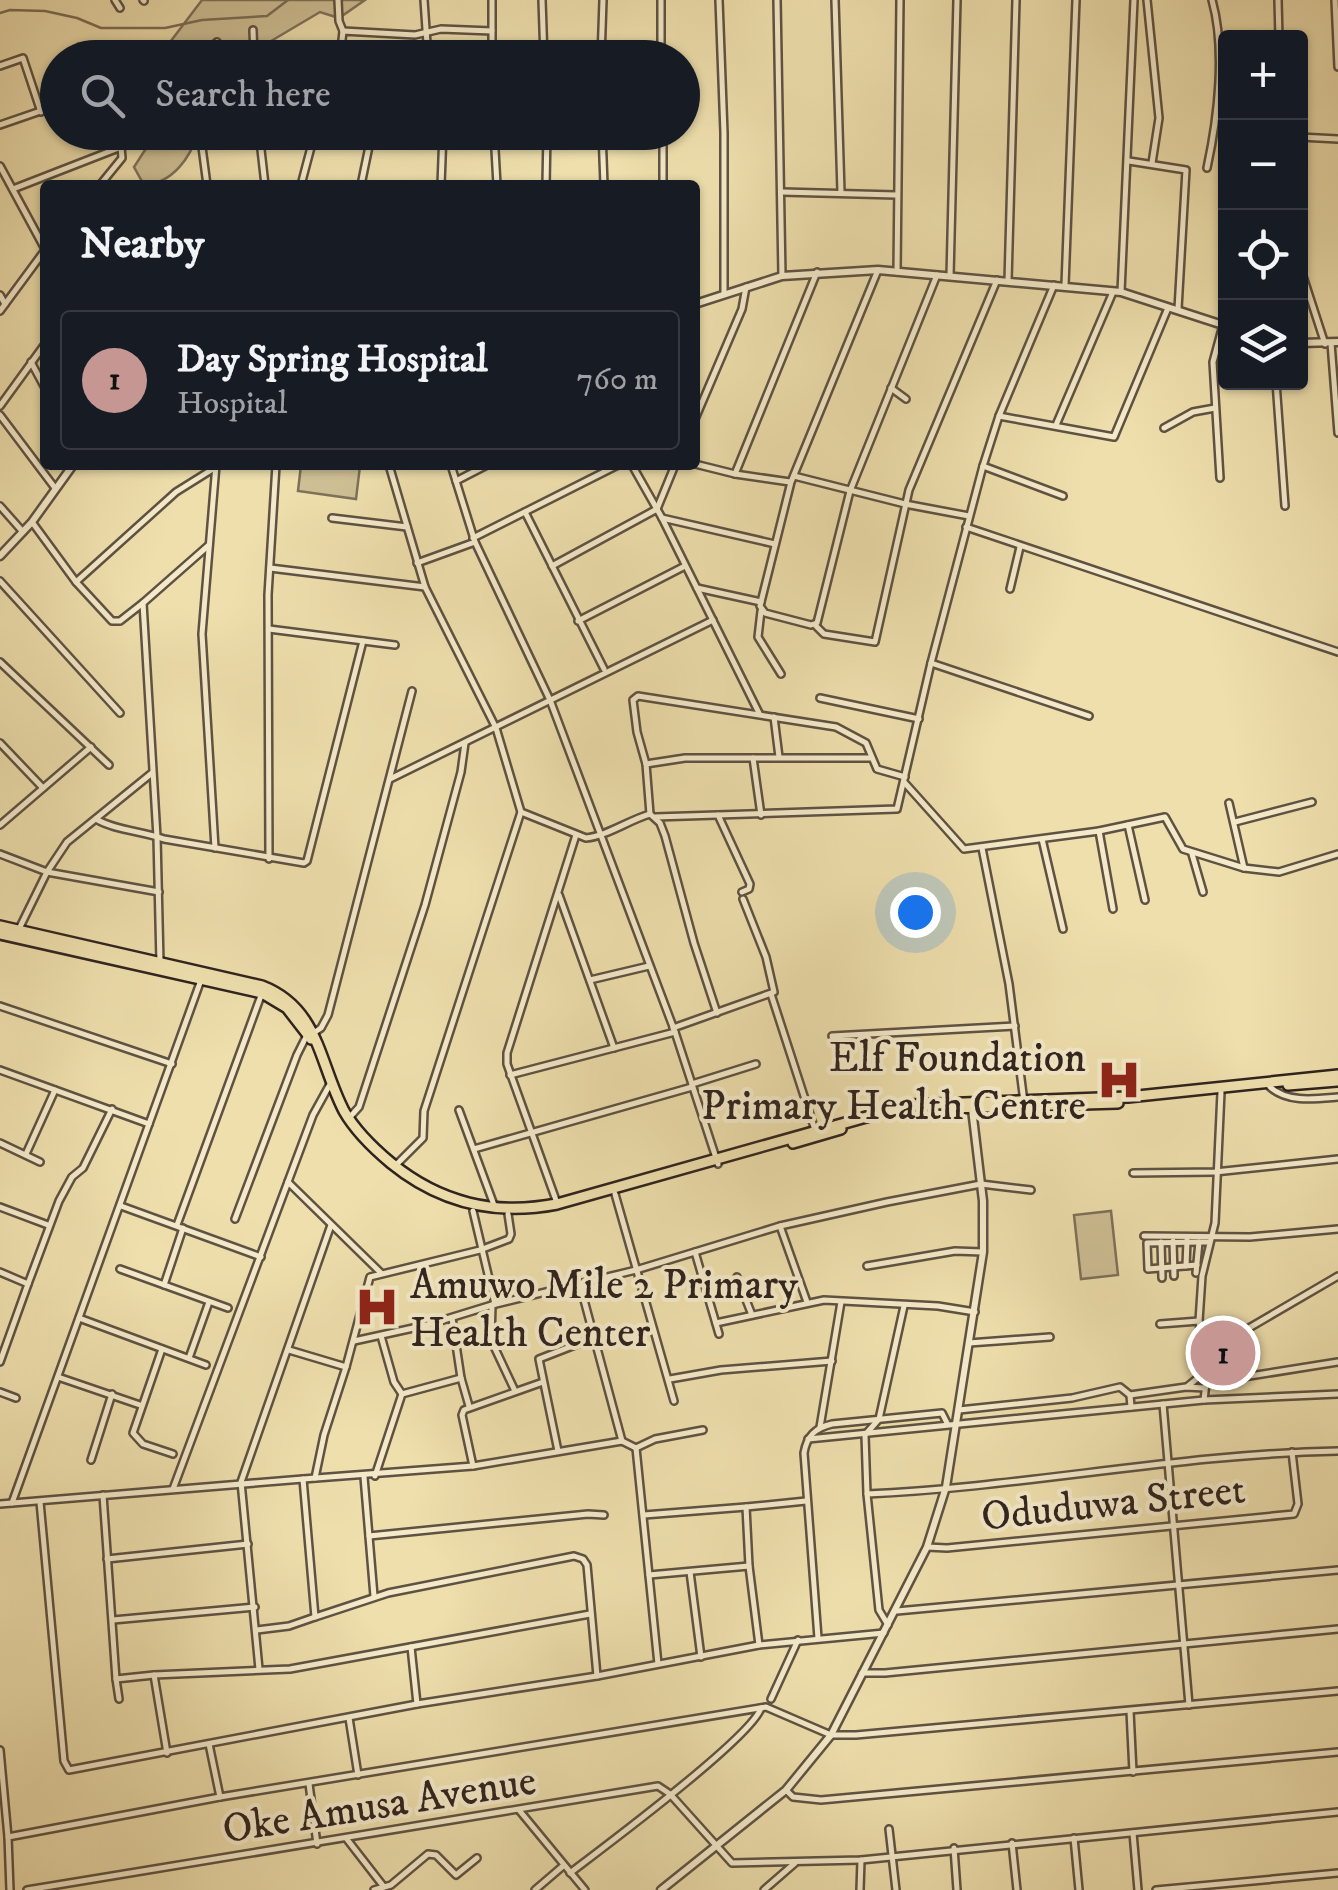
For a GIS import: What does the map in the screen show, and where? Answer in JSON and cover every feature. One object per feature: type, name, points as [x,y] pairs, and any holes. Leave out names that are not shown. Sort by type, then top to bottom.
[{"type":"main road","points":[[0,930],[262,994],[287,1008],[312,1033],[342,1119],[366,1149],[417,1184],[448,1199],[495,1208],[557,1204],[905,1112],[1338,1078]]},
{"type":"main road","points":[[16,934],[273,990],[298,1009],[349,1118],[371,1146],[412,1187],[437,1200],[474,1211],[508,1214],[558,1210],[815,1130],[910,1105],[1024,1105]]},
{"type":"main road","points":[[1206,1091],[1338,1078]]},
{"type":"street","points":[[115,0],[120,8]]},
{"type":"street","points":[[338,0],[343,40]]},
{"type":"street","points":[[424,0],[426,40]]},
{"type":"street","points":[[492,0],[492,40]]},
{"type":"street","points":[[542,0],[543,40]]},
{"type":"street","points":[[602,40],[603,0]]},
{"type":"street","points":[[661,0],[661,40]]},
{"type":"street","points":[[719,0],[724,293]]},
{"type":"street","points":[[776,0],[782,276]]},
{"type":"street","points":[[836,0],[841,192]]},
{"type":"street","points":[[897,272],[900,0]]},
{"type":"street","points":[[950,276],[957,0]]},
{"type":"street","points":[[1008,281],[1016,0]]},
{"type":"street","points":[[1065,286],[1076,0]]},
{"type":"street","points":[[1056,425],[1117,292],[1129,161],[1134,0]]},
{"type":"street","points":[[1147,0],[1160,118],[1152,164]]},
{"type":"street","points":[[1212,0],[1218,24],[1218,111]]},
{"type":"street","points":[[1278,0],[1279,30]]},
{"type":"street","points":[[1335,0],[1338,67]]},
{"type":"street","points":[[344,30],[426,34],[450,28],[492,31]]},
{"type":"street","points":[[253,30],[253,40]]},
{"type":"street","points":[[0,66],[23,58],[40,109]]},
{"type":"street","points":[[0,125],[40,112]]},
{"type":"street","points":[[1207,168],[1218,133]]},
{"type":"street","points":[[1308,137],[1338,139]]},
{"type":"street","points":[[13,189],[114,150]]},
{"type":"street","points":[[104,180],[122,158],[122,150]]},
{"type":"street","points":[[202,150],[206,180]]},
{"type":"street","points":[[261,150],[264,180]]},
{"type":"street","points":[[302,180],[310,150]]},
{"type":"street","points":[[361,180],[368,150]]},
{"type":"street","points":[[441,180],[442,150]]},
{"type":"street","points":[[495,150],[497,180]]},
{"type":"street","points":[[546,150],[546,180]]},
{"type":"street","points":[[603,150],[604,180]]},
{"type":"street","points":[[663,150],[663,180]]},
{"type":"street","points":[[1129,161],[1186,170],[1178,308]]},
{"type":"street","points":[[0,166],[40,240]]},
{"type":"street","points":[[782,192],[896,195]]},
{"type":"street","points":[[0,311],[40,256]]},
{"type":"street","points":[[700,302],[782,276],[878,270],[1117,292],[1169,305],[1218,324]]},
{"type":"street","points":[[781,674],[758,637],[761,602],[792,479],[878,270]]},
{"type":"street","points":[[735,474],[817,272]]},
{"type":"street","points":[[815,624],[850,491],[937,275]]},
{"type":"street","points":[[761,611],[815,624],[824,634],[875,642],[906,504],[997,280]]},
{"type":"street","points":[[521,812],[586,838],[652,816],[891,812],[900,806],[931,663],[983,466],[999,416],[1054,285]]},
{"type":"street","points":[[700,408],[742,309],[747,286]]},
{"type":"street","points":[[1308,286],[1331,343],[1338,433]]},
{"type":"street","points":[[0,295],[5,304]]},
{"type":"street","points":[[999,416],[1114,438],[1169,305]]},
{"type":"street","points":[[1218,342],[1214,352],[1220,478]]},
{"type":"street","points":[[0,405],[40,350]]},
{"type":"street","points":[[31,362],[40,379]]},
{"type":"street","points":[[891,388],[906,399]]},
{"type":"street","points":[[1277,390],[1286,506]]},
{"type":"street","points":[[1164,428],[1196,411],[1215,408]]},
{"type":"street","points":[[0,415],[40,467]]},
{"type":"street","points":[[700,465],[735,474],[792,479],[969,516]]},
{"type":"street","points":[[983,466],[1063,496]]},
{"type":"street","points":[[42,470],[56,488]]},
{"type":"street","points":[[0,556],[32,522],[69,470]]},
{"type":"street","points":[[76,582],[176,492],[210,470]]},
{"type":"street","points":[[214,848],[202,634],[216,470]]},
{"type":"street","points":[[270,859],[269,628],[276,470]]},
{"type":"street","points":[[390,1164],[424,1138],[424,1111],[521,812],[496,728],[425,587],[391,470]]},
{"type":"street","points":[[453,470],[474,540],[550,700],[674,1030],[718,1161]]},
{"type":"street","points":[[456,481],[477,470]]},
{"type":"street","points":[[417,563],[474,540],[607,470]]},
{"type":"street","points":[[635,470],[658,509],[758,714]]},
{"type":"street","points":[[552,566],[658,509],[673,470]]},
{"type":"street","points":[[0,506],[23,532]]},
{"type":"street","points":[[526,512],[604,669]]},
{"type":"street","points":[[332,518],[406,527]]},
{"type":"street","points":[[662,518],[775,544]]},
{"type":"street","points":[[32,522],[76,582],[112,621],[120,621],[210,545]]},
{"type":"street","points":[[966,527],[1338,652]]},
{"type":"street","points":[[1010,589],[1020,547]]},
{"type":"street","points":[[578,621],[686,566]]},
{"type":"street","points":[[270,568],[425,587]]},
{"type":"street","points":[[0,581],[120,713]]},
{"type":"street","points":[[697,588],[761,602]]},
{"type":"street","points":[[143,603],[160,963]]},
{"type":"street","points":[[390,779],[712,620]]},
{"type":"street","points":[[269,628],[395,645]]},
{"type":"street","points":[[96,820],[157,837],[270,859],[299,864],[307,861],[363,641]]},
{"type":"street","points":[[0,662],[109,765]]},
{"type":"street","points":[[931,663],[1089,716]]},
{"type":"street","points":[[235,1218],[301,1044],[321,1028],[328,1015],[412,692]]},
{"type":"street","points":[[717,1014],[665,836],[652,816],[634,697],[836,727],[863,740],[877,770],[904,780],[959,846],[969,850],[1099,832],[1166,817],[1183,850],[1244,868],[1279,872],[1338,854]]},
{"type":"street","points":[[820,698],[919,719]]},
{"type":"street","points":[[774,717],[778,757]]},
{"type":"street","points":[[0,743],[43,788]]},
{"type":"street","points":[[349,1118],[359,1107],[425,905],[461,772],[465,743]]},
{"type":"street","points":[[0,825],[91,747]]},
{"type":"street","points":[[646,764],[685,758],[870,758]]},
{"type":"street","points":[[753,758],[761,814]]},
{"type":"street","points":[[16,934],[47,872],[68,842],[152,773]]},
{"type":"street","points":[[1234,822],[1312,802]]},
{"type":"street","points":[[1229,803],[1244,868]]},
{"type":"street","points":[[510,1075],[674,1030],[771,994],[774,989],[766,957],[742,896],[750,884],[718,815]]},
{"type":"street","points":[[1128,825],[1145,900]]},
{"type":"street","points":[[1099,832],[1113,909]]},
{"type":"street","points":[[557,1204],[510,1075],[507,1053],[576,835]]},
{"type":"street","points":[[1042,840],[1063,930]]},
{"type":"street","points":[[982,848],[1015,1026],[1024,1105]]},
{"type":"street","points":[[0,854],[47,872],[159,892]]},
{"type":"street","points":[[1192,854],[1203,892]]},
{"type":"street","points":[[558,893],[614,1048]]},
{"type":"street","points":[[590,980],[649,966]]},
{"type":"street","points":[[12,1504],[201,979]]},
{"type":"street","points":[[164,1284],[180,1227],[262,994]]},
{"type":"street","points":[[771,994],[815,1130]]},
{"type":"street","points":[[0,1006],[172,1064]]},
{"type":"street","points":[[832,1036],[1015,1026]]},
{"type":"street","points":[[474,1149],[756,1064]]},
{"type":"street","points":[[0,1070],[150,1124]]},
{"type":"street","points":[[173,1489],[320,1099],[329,1086]]},
{"type":"street","points":[[1270,1087],[1291,1098],[1338,1096]]},
{"type":"street","points":[[26,1154],[55,1090]]},
{"type":"street","points":[[1204,1400],[1205,1372],[1198,1320],[1215,1222],[1221,1092]]},
{"type":"street","points":[[0,1362],[48,1225],[72,1177],[83,1168],[112,1109]]},
{"type":"street","points":[[661,1890],[786,1790],[831,1735],[927,1546],[946,1487],[952,1424],[959,1410],[982,1252],[981,1184],[972,1109]]},
{"type":"street","points":[[460,1110],[495,1208]]},
{"type":"street","points":[[0,1143],[40,1162]]},
{"type":"street","points":[[1133,1173],[1215,1172],[1338,1159]]},
{"type":"street","points":[[288,1182],[381,1273]]},
{"type":"street","points":[[354,1340],[636,1270],[780,1226],[981,1184],[1030,1190]]},
{"type":"street","points":[[615,1194],[674,1401]]},
{"type":"street","points":[[121,1206],[261,1257]]},
{"type":"street","points":[[0,1208],[48,1225]]},
{"type":"street","points":[[474,1211],[494,1305],[491,1340],[515,1391]]},
{"type":"street","points":[[314,1478],[373,1275],[480,1250],[511,1238],[508,1214]]},
{"type":"street","points":[[258,1669],[241,1482],[331,1224]]},
{"type":"street","points":[[780,1226],[807,1302]]},
{"type":"street","points":[[1144,1236],[1210,1239],[1338,1229]]},
{"type":"street","points":[[1199,1242],[1197,1269],[1148,1269],[1147,1243],[1210,1239]]},
{"type":"street","points":[[1186,1240],[1186,1266]]},
{"type":"street","points":[[1173,1241],[1174,1276]]},
{"type":"street","points":[[1160,1242],[1162,1278]]},
{"type":"street","points":[[868,1266],[955,1250],[982,1252]]},
{"type":"street","points":[[695,1252],[719,1334]]},
{"type":"street","points":[[120,1269],[228,1308]]},
{"type":"street","points":[[0,1272],[28,1284]]},
{"type":"street","points":[[1203,1351],[1338,1276]]},
{"type":"street","points":[[736,1278],[752,1314]]},
{"type":"street","points":[[580,1284],[622,1442]]},
{"type":"street","points":[[818,1638],[806,1501],[807,1442],[820,1427],[842,1301]]},
{"type":"street","points":[[188,1358],[209,1302]]},
{"type":"street","points":[[716,1323],[807,1302],[938,1306],[975,1312]]},
{"type":"street","points":[[886,1629],[879,1610],[865,1434],[880,1419],[904,1306]]},
{"type":"street","points":[[79,1318],[206,1365]]},
{"type":"street","points":[[452,1318],[469,1406]]},
{"type":"street","points":[[1160,1324],[1198,1320]]},
{"type":"street","points":[[380,1336],[394,1382],[402,1394]]},
{"type":"street","points":[[0,1337],[8,1340]]},
{"type":"street","points":[[558,1450],[538,1363],[541,1356],[592,1338]]},
{"type":"street","points":[[969,1343],[1050,1338]]},
{"type":"street","points":[[162,1349],[133,1428],[143,1444],[173,1454]]},
{"type":"street","points":[[289,1350],[346,1367]]},
{"type":"street","points":[[670,1378],[832,1361]]},
{"type":"street","points":[[959,1410],[1072,1398],[1120,1388],[1130,1395],[1206,1386],[1338,1362]]},
{"type":"street","points":[[1186,1388],[1205,1372]]},
{"type":"street","points":[[58,1377],[140,1406]]},
{"type":"street","points":[[402,1394],[461,1378]]},
{"type":"street","points":[[473,1466],[462,1416],[469,1406],[543,1382]]},
{"type":"street","points":[[0,1392],[16,1398]]},
{"type":"street","points":[[91,1460],[112,1394]]},
{"type":"street","points":[[375,1476],[402,1394]]},
{"type":"street","points":[[807,1442],[1204,1400],[1338,1394]]},
{"type":"street","points":[[1130,1395],[1131,1407]]},
{"type":"street","points":[[1163,1404],[1189,1706]]},
{"type":"street","points":[[820,1427],[943,1413],[952,1424]]},
{"type":"street","points":[[838,1438],[839,1424]]},
{"type":"street","points":[[0,1504],[473,1466],[622,1442],[636,1448],[655,1439],[703,1430]]},
{"type":"street","points":[[636,1448],[658,1665]]},
{"type":"street","name":"Oduduwa Street","points":[[927,1546],[947,1548],[1294,1514],[1298,1504],[1292,1452]]},
{"type":"street","points":[[867,1494],[936,1491],[1168,1463],[1338,1452]]},
{"type":"street","points":[[364,1476],[374,1596]]},
{"type":"street","points":[[304,1479],[316,1617]]},
{"type":"street","points":[[102,1495],[118,1699]]},
{"type":"street","points":[[644,1515],[806,1501]]},
{"type":"street","points":[[40,1502],[66,1769],[759,1645],[886,1629]]},
{"type":"street","points":[[746,1507],[759,1645]]},
{"type":"street","points":[[370,1536],[604,1515]]},
{"type":"street","points":[[106,1559],[249,1544]]},
{"type":"street","points":[[257,1630],[290,1626],[374,1596],[574,1556],[587,1565],[597,1676]]},
{"type":"street","points":[[649,1575],[749,1566]]},
{"type":"street","points":[[897,1610],[1338,1570]]},
{"type":"street","points":[[690,1572],[700,1657]]},
{"type":"street","points":[[112,1620],[255,1607]]},
{"type":"street","points":[[116,1679],[290,1669],[590,1614]]},
{"type":"street","points":[[862,1673],[1338,1629]]},
{"type":"street","points":[[772,1699],[798,1640]]},
{"type":"street","points":[[410,1646],[417,1704]]},
{"type":"street","points":[[154,1676],[167,1752]]},
{"type":"street","points":[[8,1838],[220,1797],[761,1708],[831,1735],[1338,1691]]},
{"type":"street","points":[[570,1873],[670,1794],[745,1729],[761,1708]]},
{"type":"street","points":[[1130,1712],[1134,1772]]},
{"type":"street","points":[[349,1717],[358,1775]]},
{"type":"street","points":[[208,1744],[220,1797]]},
{"type":"street","points":[[0,1750],[10,1887],[0,1884]]},
{"type":"street","points":[[786,1790],[792,1797],[821,1800],[1338,1752]]},
{"type":"street","points":[[309,1784],[317,1844]]},
{"type":"street","name":"Oke Amusa Avenue","points":[[27,1890],[658,1786],[670,1794]]},
{"type":"street","points":[[670,1794],[732,1863],[861,1860],[1338,1812]]},
{"type":"street","points":[[519,1810],[585,1890]]},
{"type":"street","points":[[888,1829],[896,1890]]},
{"type":"street","points":[[1132,1833],[1138,1890]]},
{"type":"street","points":[[1074,1837],[1079,1890]]},
{"type":"street","points":[[346,1838],[386,1889]]},
{"type":"street","points":[[1012,1843],[1017,1890]]},
{"type":"street","points":[[954,1848],[957,1890]]},
{"type":"street","points":[[374,1890],[386,1889],[428,1854],[436,1855],[456,1874],[477,1858]]},
{"type":"street","points":[[860,1890],[861,1860]]},
{"type":"street","points":[[764,1890],[797,1862]]},
{"type":"street","points":[[534,1890],[564,1866]]},
{"type":"street","points":[[1156,1890],[1338,1873]]},
{"type":"shaded area","points":[[202,0],[365,0],[339,18],[320,12],[273,40],[172,40]]},
{"type":"shaded area","points":[[145,150],[190,150],[179,168],[164,180],[141,180],[134,167]]},
{"type":"shaded area","points":[[300,470],[360,470],[356,499],[298,491]]},
{"type":"shaded area","points":[[1111,1211],[1118,1275],[1081,1279],[1074,1215]]},
{"type":"waterway","points":[[0,13],[45,11],[101,28],[165,28],[202,20],[267,16],[288,0]]},
{"type":"place","name":"Elf Foundation Primary Health Centre","points":[[1119,1080]]},
{"type":"place","name":"Amuwo Mile 2 Primary Health Center","points":[[377,1307]]},
{"type":"place","name":"Day Spring Hospital","points":[[1223,1353]]}]
